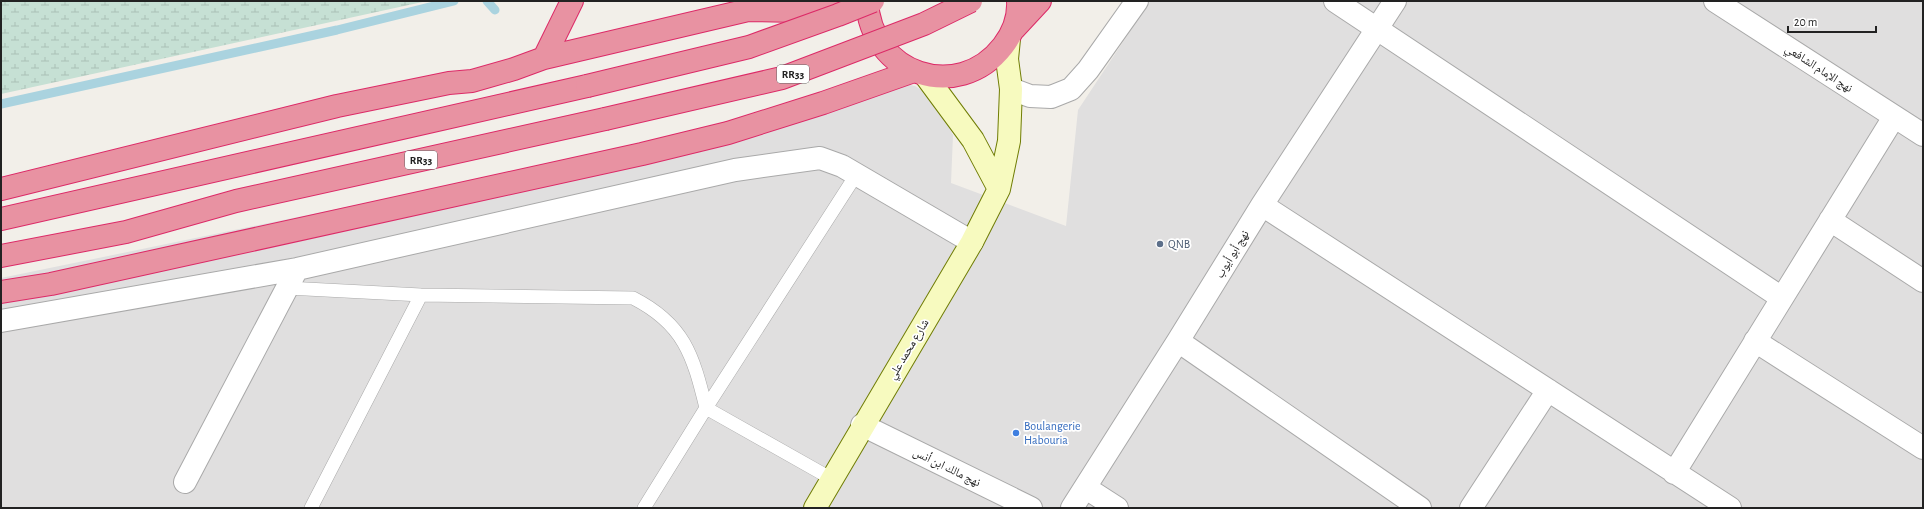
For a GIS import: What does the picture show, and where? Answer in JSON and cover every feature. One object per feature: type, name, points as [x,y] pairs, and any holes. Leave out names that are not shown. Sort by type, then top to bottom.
[{"type":"highway","points":[[544,58],[572,1]]},
{"type":"highway","name":"RR33","points":[[1,256],[126,232],[236,200],[605,119],[782,78],[924,24],[971,1]]},
{"type":"highway","points":[[1011,34],[1018,1]]},
{"type":"highway","points":[[869,5],[873,31],[883,48],[897,62],[919,73],[950,77],[973,71],[994,58],[1011,34],[1040,1]]},
{"type":"highway","points":[[1,189],[337,106],[449,83],[472,81],[514,69],[544,58],[748,10],[869,5]]},
{"type":"highway","points":[[1,219],[234,168],[749,47],[869,5]]},
{"type":"highway","points":[[1,292],[51,284],[642,154],[728,133],[919,73]]},
{"type":"main road","name":"شارع محمد علي","points":[[815,508],[862,425],[972,242],[999,189],[1009,141],[1011,89],[1007,59],[1011,34]]},
{"type":"main road","points":[[919,73],[956,114],[973,140],[999,189]]},
{"type":"street","points":[[1011,89],[1030,96],[1051,97],[1071,89],[1088,70],[1137,1]]},
{"type":"street","points":[[1336,1],[1782,298]]},
{"type":"street","name":"نهج أبو أيوب","points":[[1072,508],[1086,488],[1262,205],[1395,1]]},
{"type":"street","name":"نهج الإمام الشافعي","points":[[1715,1],[1923,135]]},
{"type":"street","points":[[1674,473],[1894,117]]},
{"type":"street","points":[[1,321],[297,269],[735,170],[820,158],[842,166],[972,242]]},
{"type":"street","points":[[1262,205],[1730,508]]},
{"type":"street","points":[[1830,220],[1923,281]]},
{"type":"street","points":[[185,482],[297,269]]},
{"type":"street","points":[[1178,341],[1420,508]]},
{"type":"street","points":[[1755,341],[1923,448]]},
{"type":"street","points":[[1471,508],[1548,390]]},
{"type":"street","name":"نهج مالك ابن أنس","points":[[862,425],[1031,508]]},
{"type":"street","points":[[1086,488],[1117,508]]},
{"type":"lane","points":[[644,508],[706,408],[856,175]]},
{"type":"lane","points":[[287,288],[421,295],[633,298],[654,308],[680,336],[696,365],[706,408],[832,479]]},
{"type":"lane","points":[[310,508],[421,295]]},
{"type":"shaded area","points":[[1150,1],[1923,1],[1923,508],[1,508],[1,278],[736,127],[886,80],[915,86],[934,98],[953,135],[951,183],[1066,226],[1078,110]]},
{"type":"green space","points":[[1,1],[427,1],[1,94]]},
{"type":"waterway","points":[[1,104],[337,30],[454,1]]},
{"type":"waterway","points":[[487,1],[495,10]]},
{"type":"place","name":"QNB","points":[[1160,244]]},
{"type":"place","name":"Boulangerie Habouria","points":[[1016,433]]}]
